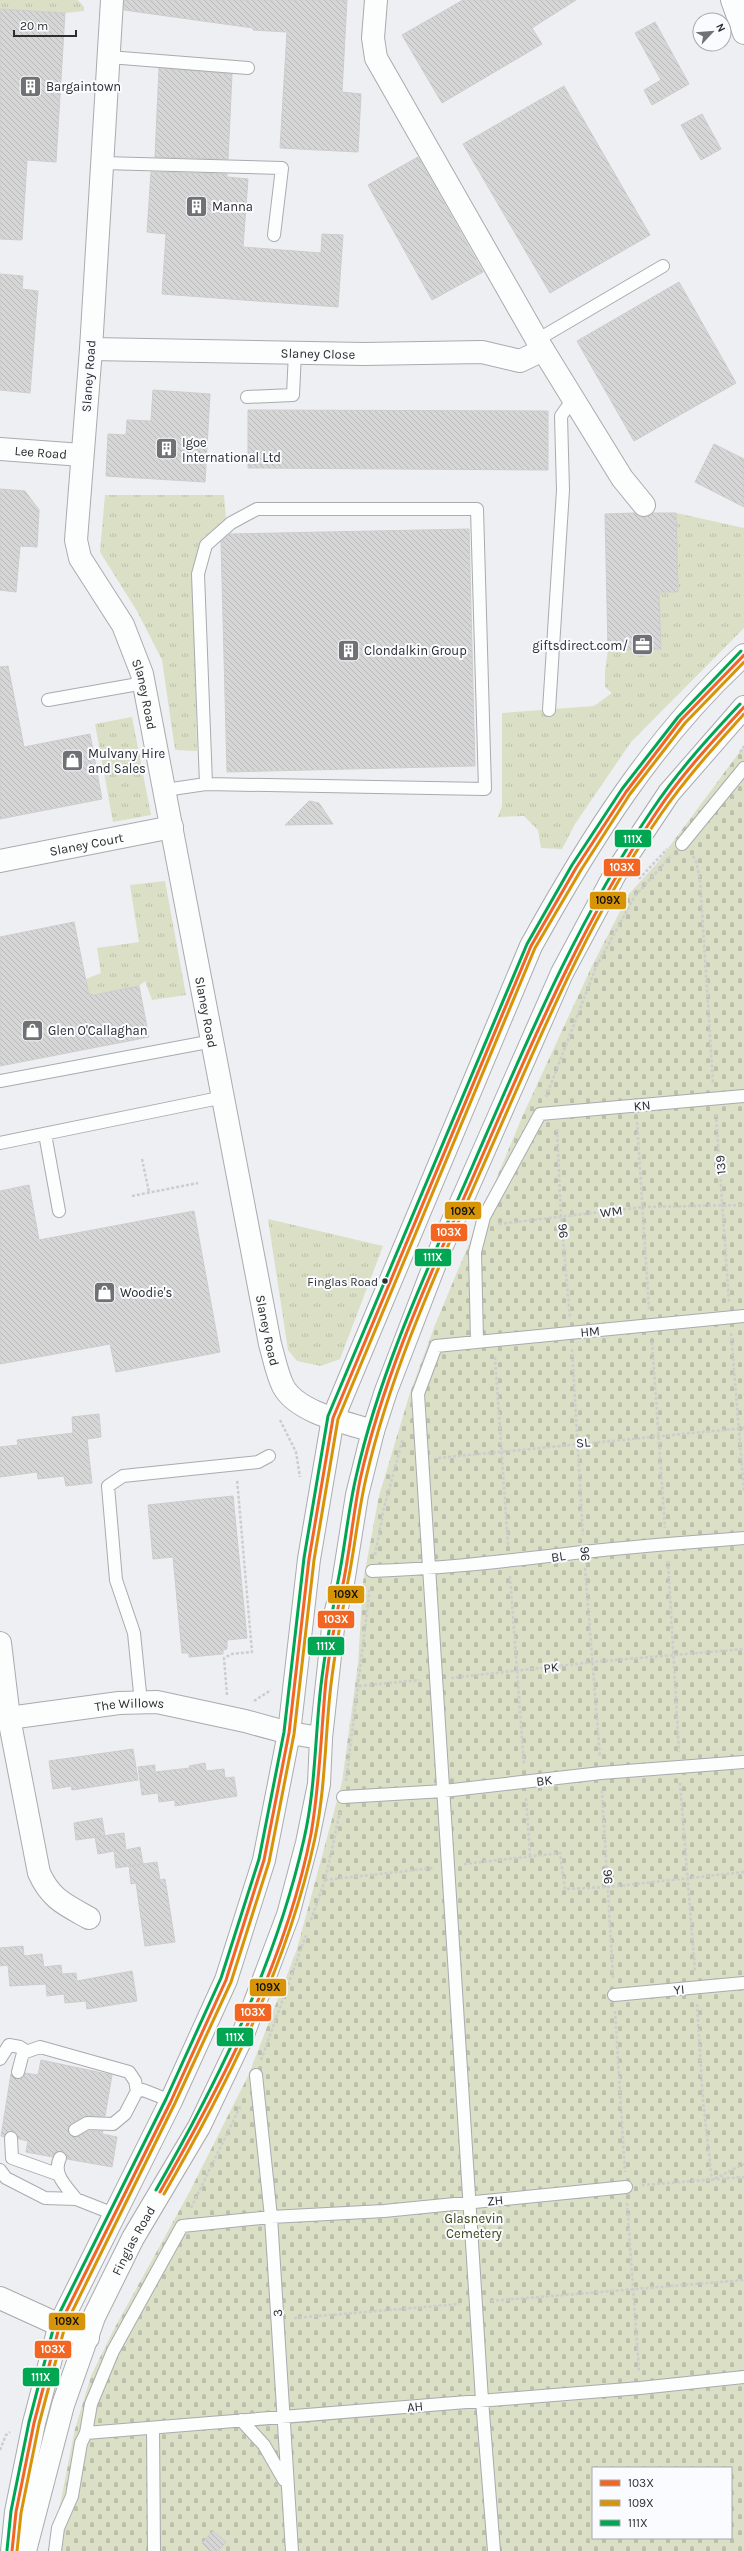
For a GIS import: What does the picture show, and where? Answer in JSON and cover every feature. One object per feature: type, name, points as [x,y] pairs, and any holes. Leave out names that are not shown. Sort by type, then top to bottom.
[{"type":"main road","name":"Slaney Road","points":[[112,0],[91,349],[76,540],[80,558],[123,625],[144,683],[270,1344],[283,1386],[295,1400],[332,1418],[373,1431]]},
{"type":"main road","points":[[376,0],[373,38],[376,58],[540,345],[622,478],[644,505]]},
{"type":"main road","points":[[732,0],[744,32]]},
{"type":"main road","name":"Slaney Close","points":[[91,349],[295,352],[482,352],[520,360],[540,345]]},
{"type":"main road","name":"Lee Road","points":[[0,449],[82,455]]},
{"type":"main road","points":[[12,2551],[16,2512],[34,2423],[60,2324],[171,2101],[226,1980],[248,1916],[273,1821],[289,1733],[309,1559],[332,1418],[531,946],[568,879],[621,799],[680,722],[744,655]]},
{"type":"main road","name":"Finglas Road","points":[[24,2551],[63,2405],[88,2338],[94,2317],[133,2238],[199,2127],[242,2037],[288,1915],[300,1876],[319,1784],[321,1738],[334,1619],[357,1495],[373,1431],[442,1248],[562,973],[615,874],[669,793],[744,707]]},
{"type":"main road","name":"Slaney Court","points":[[0,861],[172,827]]},
{"type":"main road","points":[[0,1644],[9,1718],[39,1873],[45,1886],[57,1901],[89,1918]]},
{"type":"main road","name":"The Willows","points":[[9,1718],[141,1702],[157,1702],[245,1721],[289,1733],[321,1738]]},
{"type":"main road","points":[[2,2303],[60,2324],[88,2338]]},
{"type":"lane","points":[[109,57],[248,68]]},
{"type":"lane","points":[[103,163],[282,168],[274,235]]},
{"type":"lane","points":[[540,345],[663,266]]},
{"type":"lane","points":[[247,397],[293,395],[295,352]]},
{"type":"lane","points":[[549,710],[563,490],[561,416],[573,398]]},
{"type":"lane","points":[[165,790],[206,784],[485,789],[477,509],[257,509],[231,523],[206,545],[198,574],[206,784]]},
{"type":"lane","points":[[48,700],[144,683]]},
{"type":"lane","points":[[682,844],[744,768]]},
{"type":"lane","points":[[0,1081],[213,1041]]},
{"type":"lane","name":"KN","points":[[540,1114],[744,1096]]},
{"type":"lane","points":[[0,1143],[224,1097]]},
{"type":"lane","points":[[478,1341],[476,1252],[484,1217],[540,1114]]},
{"type":"lane","points":[[45,1134],[59,1211]]},
{"type":"lane","name":"HM","points":[[422,1459],[418,1394],[436,1346],[744,1316]]},
{"type":"lane","points":[[141,1702],[134,1633],[116,1580],[108,1486],[123,1476],[258,1462],[269,1456]]},
{"type":"lane","points":[[422,1459],[482,2400],[494,2551]]},
{"type":"lane","name":"BL","points":[[372,1571],[429,1569],[509,1562],[584,1552],[744,1538]]},
{"type":"lane","name":"BK","points":[[343,1797],[444,1791],[601,1773],[744,1762]]},
{"type":"lane","name":"YI","points":[[614,1995],[744,1983]]},
{"type":"lane","points":[[0,2059],[9,2045],[20,2047],[26,2052]]},
{"type":"lane","points":[[18,2072],[23,2053],[40,2047],[114,2066],[129,2072],[135,2081],[137,2091],[125,2114],[113,2124],[87,2123],[75,2130]]},
{"type":"lane","name":"3","points":[[256,2075],[270,2217],[292,2551]]},
{"type":"lane","points":[[137,2091],[143,2090],[171,2101]]},
{"type":"lane","points":[[11,2138],[12,2158],[57,2174],[76,2199]]},
{"type":"lane","points":[[57,2174],[60,2158]]},
{"type":"lane","points":[[0,2170],[6,2178],[45,2198],[76,2199],[114,2214]]},
{"type":"lane","name":"ZH","points":[[86,2433],[91,2404],[113,2351],[182,2226],[270,2217],[384,2211],[626,2187]]},
{"type":"lane","name":"AH","points":[[86,2433],[744,2377]]},
{"type":"lane","points":[[241,2420],[258,2436],[268,2450],[287,2486]]},
{"type":"lane","points":[[153,2428],[154,2551]]},
{"type":"lane","points":[[55,2551],[58,2528],[72,2496],[80,2443],[86,2433]]},
{"type":"path","name":"139","points":[[682,844],[696,861],[700,880],[724,1207],[730,1318],[744,1492]]},
{"type":"path","points":[[540,1114],[567,1038],[596,967],[635,896],[682,844]]},
{"type":"path","points":[[636,1106],[674,1655],[686,1878],[696,1988],[703,2101],[712,2180]]},
{"type":"path","name":"96","points":[[557,1113],[561,1217],[571,1333],[584,1552],[601,1773],[614,1995]]},
{"type":"path","points":[[142,1158],[149,1192]]},
{"type":"path","points":[[132,1196],[198,1183]]},
{"type":"path","name":"WM","points":[[484,1217],[488,1225],[642,1207],[744,1206]]},
{"type":"path","points":[[494,1340],[530,1856]]},
{"type":"path","points":[[280,1420],[296,1452],[301,1483]]},
{"type":"path","name":"SL","points":[[422,1459],[503,1452],[658,1435],[744,1428]]},
{"type":"path","points":[[343,1797],[359,1686],[372,1571],[384,1508],[406,1430]]},
{"type":"path","points":[[227,1695],[224,1658],[232,1654],[252,1652],[235,1464]]},
{"type":"path","name":"PK","points":[[359,1686],[593,1662],[744,1650]]},
{"type":"path","points":[[247,1702],[257,1700],[276,1686]]},
{"type":"path","points":[[325,1880],[560,1853],[564,1889],[608,1887],[744,1872]]},
{"type":"path","points":[[712,2180],[744,2164]]},
{"type":"path","points":[[626,2187],[744,2177]]},
{"type":"path","points":[[277,2319],[744,2280]]},
{"type":"path","points":[[0,2450],[6,2435]]},
{"type":"green space","points":[[0,0],[78,0],[84,7],[84,11],[65,13],[0,9]]},
{"type":"green space","points":[[105,495],[224,495],[226,520],[203,538],[193,572],[197,751],[175,750],[162,660],[137,611],[100,552]]},
{"type":"green space","points":[[676,513],[744,528],[744,628],[631,742],[575,824],[562,849],[541,848],[538,830],[524,816],[498,817],[502,806],[502,713],[594,706],[612,693],[605,687],[605,671],[608,650],[661,647],[659,592],[678,592]]},
{"type":"green space","points":[[132,717],[151,815],[113,822],[95,724]]},
{"type":"green space","name":"Glasnevin Cemetery","points":[[744,746],[744,2551],[51,2551],[75,2429],[91,2376],[113,2331],[190,2191],[249,2074],[297,1949],[342,1782],[358,1664],[363,1582],[379,1496],[410,1393],[435,1325],[523,1115],[592,966],[629,894],[658,862]]},
{"type":"green space","points":[[165,881],[186,995],[152,1000],[145,981],[139,986],[25,1008],[55,985],[86,979],[101,973],[97,948],[139,942],[130,885]]},
{"type":"green space","points":[[268,1219],[383,1246],[340,1359],[321,1366],[297,1361],[288,1350]]},
{"type":"building","points":[[124,0],[347,0],[342,92],[361,94],[358,152],[280,148],[287,32],[253,30],[253,28],[124,10]]},
{"type":"building","points":[[463,0],[576,0],[532,28],[542,44],[442,103],[402,35]]},
{"type":"building","name":"Bargaintown","points":[[0,9],[65,13],[56,162],[27,160],[22,240],[0,239]]},
{"type":"building","points":[[655,22],[689,84],[652,105],[644,90],[661,80],[635,33]]},
{"type":"building","points":[[159,68],[232,74],[228,159],[155,157]]},
{"type":"building","points":[[564,86],[650,235],[550,293],[463,144]]},
{"type":"building","points":[[702,114],[721,149],[701,160],[681,125]]},
{"type":"building","points":[[418,157],[483,272],[432,300],[368,185]]},
{"type":"building","points":[[151,172],[227,174],[227,177],[248,179],[243,247],[321,253],[322,234],[343,235],[338,307],[162,294],[166,234],[147,232]]},
{"type":"building","points":[[0,274],[23,276],[22,289],[38,291],[30,393],[0,390]]},
{"type":"building","points":[[679,282],[736,383],[634,441],[577,341]]},
{"type":"building","name":"Igoe International Ltd","points":[[153,390],[210,394],[205,482],[106,476],[108,434],[126,435],[127,420],[151,421]]},
{"type":"building","points":[[248,410],[548,411],[548,470],[248,468]]},
{"type":"building","points":[[714,444],[744,459],[744,507],[695,482]]},
{"type":"building","points":[[0,489],[25,491],[39,510],[37,547],[20,546],[16,592],[0,590]]},
{"type":"building","points":[[635,513],[646,517],[653,513],[676,513],[678,592],[659,592],[661,649],[608,650],[605,514]]},
{"type":"building","name":"Clondalkin Group","points":[[469,529],[475,766],[227,772],[221,542],[230,534]]},
{"type":"building","points":[[8,666],[24,747],[90,734],[102,799],[0,819],[0,667]]},
{"type":"building","points":[[309,801],[319,803],[333,824],[285,825]]},
{"type":"building","points":[[74,922],[89,996],[139,986],[149,1037],[0,1066],[0,937]]},
{"type":"building","name":"Woodie's","points":[[29,1185],[39,1240],[194,1211],[220,1352],[116,1372],[110,1344],[0,1364],[0,1191]]},
{"type":"building","points":[[99,1414],[101,1437],[87,1439],[92,1483],[66,1486],[64,1476],[38,1479],[37,1472],[0,1477],[0,1447],[18,1445],[17,1440],[73,1433],[72,1417]]},
{"type":"building","points":[[233,1496],[247,1638],[227,1640],[227,1649],[223,1650],[223,1654],[189,1657],[189,1653],[182,1653],[173,1557],[153,1559],[148,1505]]},
{"type":"building","points":[[133,1749],[138,1780],[72,1790],[71,1786],[53,1789],[49,1761]]},
{"type":"building","points":[[205,1763],[206,1771],[224,1769],[225,1778],[234,1777],[237,1796],[175,1806],[175,1800],[159,1802],[158,1793],[142,1795],[138,1767],[155,1765],[155,1772],[190,1768],[189,1766]]},
{"type":"building","points":[[102,1818],[105,1836],[76,1840],[74,1823]]},
{"type":"building","points":[[124,1833],[126,1850],[140,1847],[143,1864],[116,1868],[114,1851],[98,1854],[95,1837]]},
{"type":"building","points":[[157,1862],[160,1880],[165,1879],[175,1942],[145,1946],[136,1883],[131,1884],[129,1866]]},
{"type":"building","points":[[23,1946],[24,1956],[42,1954],[44,1967],[61,1965],[62,1974],[76,1973],[77,1981],[132,1971],[137,2001],[87,2009],[86,2001],[65,2003],[64,1994],[47,1996],[46,1984],[10,1986],[8,1965],[0,1966],[0,1948]]},
{"type":"building","points":[[41,2060],[112,2075],[105,2116],[84,2116],[71,2124],[68,2130],[69,2134],[75,2137],[89,2131],[103,2131],[102,2134],[117,2137],[112,2167],[67,2159],[66,2153],[62,2151],[55,2152],[53,2157],[26,2152],[28,2141],[19,2139],[15,2132],[7,2132],[4,2137],[1,2136],[11,2074],[16,2079],[23,2078],[25,2073],[38,2075]]},
{"type":"building","points":[[213,2531],[226,2542],[218,2551],[210,2551],[202,2543]]},
{"type":"transit line","name":"111X","points":[[7,2550],[11,2511],[29,2422],[55,2322],[166,2099],[221,1978],[259,1859],[284,1732],[304,1558],[328,1416],[527,944],[572,865],[622,789],[678,717],[741,651]]},
{"type":"transit line","name":"103X","points":[[12,2551],[16,2512],[34,2423],[60,2324],[171,2101],[226,1980],[264,1860],[289,1733],[309,1559],[333,1418],[531,946],[576,868],[626,792],[681,720],[744,655]]},
{"type":"transit line","name":"109X","points":[[17,2551],[21,2513],[39,2424],[65,2326],[175,2103],[231,1982],[269,1862],[294,1734],[314,1560],[338,1419],[535,948],[581,870],[630,794],[685,723],[744,662]]},
{"type":"transit line","name":"111X","points":[[156,2190],[202,2106],[243,2020],[278,1931],[292,1885],[308,1821],[320,1694],[330,1623],[353,1490],[366,1437],[378,1397],[407,1318],[533,1028],[576,938],[625,852],[652,810],[694,755],[740,704]]},
{"type":"transit line","name":"103X","points":[[160,2192],[207,2107],[250,2019],[286,1928],[300,1881],[314,1815],[329,1656],[360,1480],[382,1400],[411,1321],[537,1032],[580,942],[629,855],[656,813],[698,758],[744,707]]},
{"type":"transit line","name":"109X","points":[[164,2194],[211,2109],[253,2022],[289,1932],[303,1885],[318,1820],[323,1784],[330,1693],[340,1623],[363,1491],[376,1439],[388,1400],[415,1324],[540,1036],[584,945],[608,900],[633,856],[680,788],[744,714]]},
{"type":"place","name":"Bargaintown","points":[[30,86]]},
{"type":"place","name":"Manna","points":[[197,206]]},
{"type":"place","name":"Igoe International Ltd","points":[[166,449]]},
{"type":"place","name":"giftsdirect.com/","points":[[643,645]]},
{"type":"place","name":"Clondalkin Group","points":[[348,650]]},
{"type":"place","name":"Mulvany Hire and Sales","points":[[73,760]]},
{"type":"place","name":"Glen O'Callaghan","points":[[32,1030]]},
{"type":"place","name":"Finglas Road","points":[[385,1281]]},
{"type":"place","name":"Woodie's","points":[[104,1292]]}]
